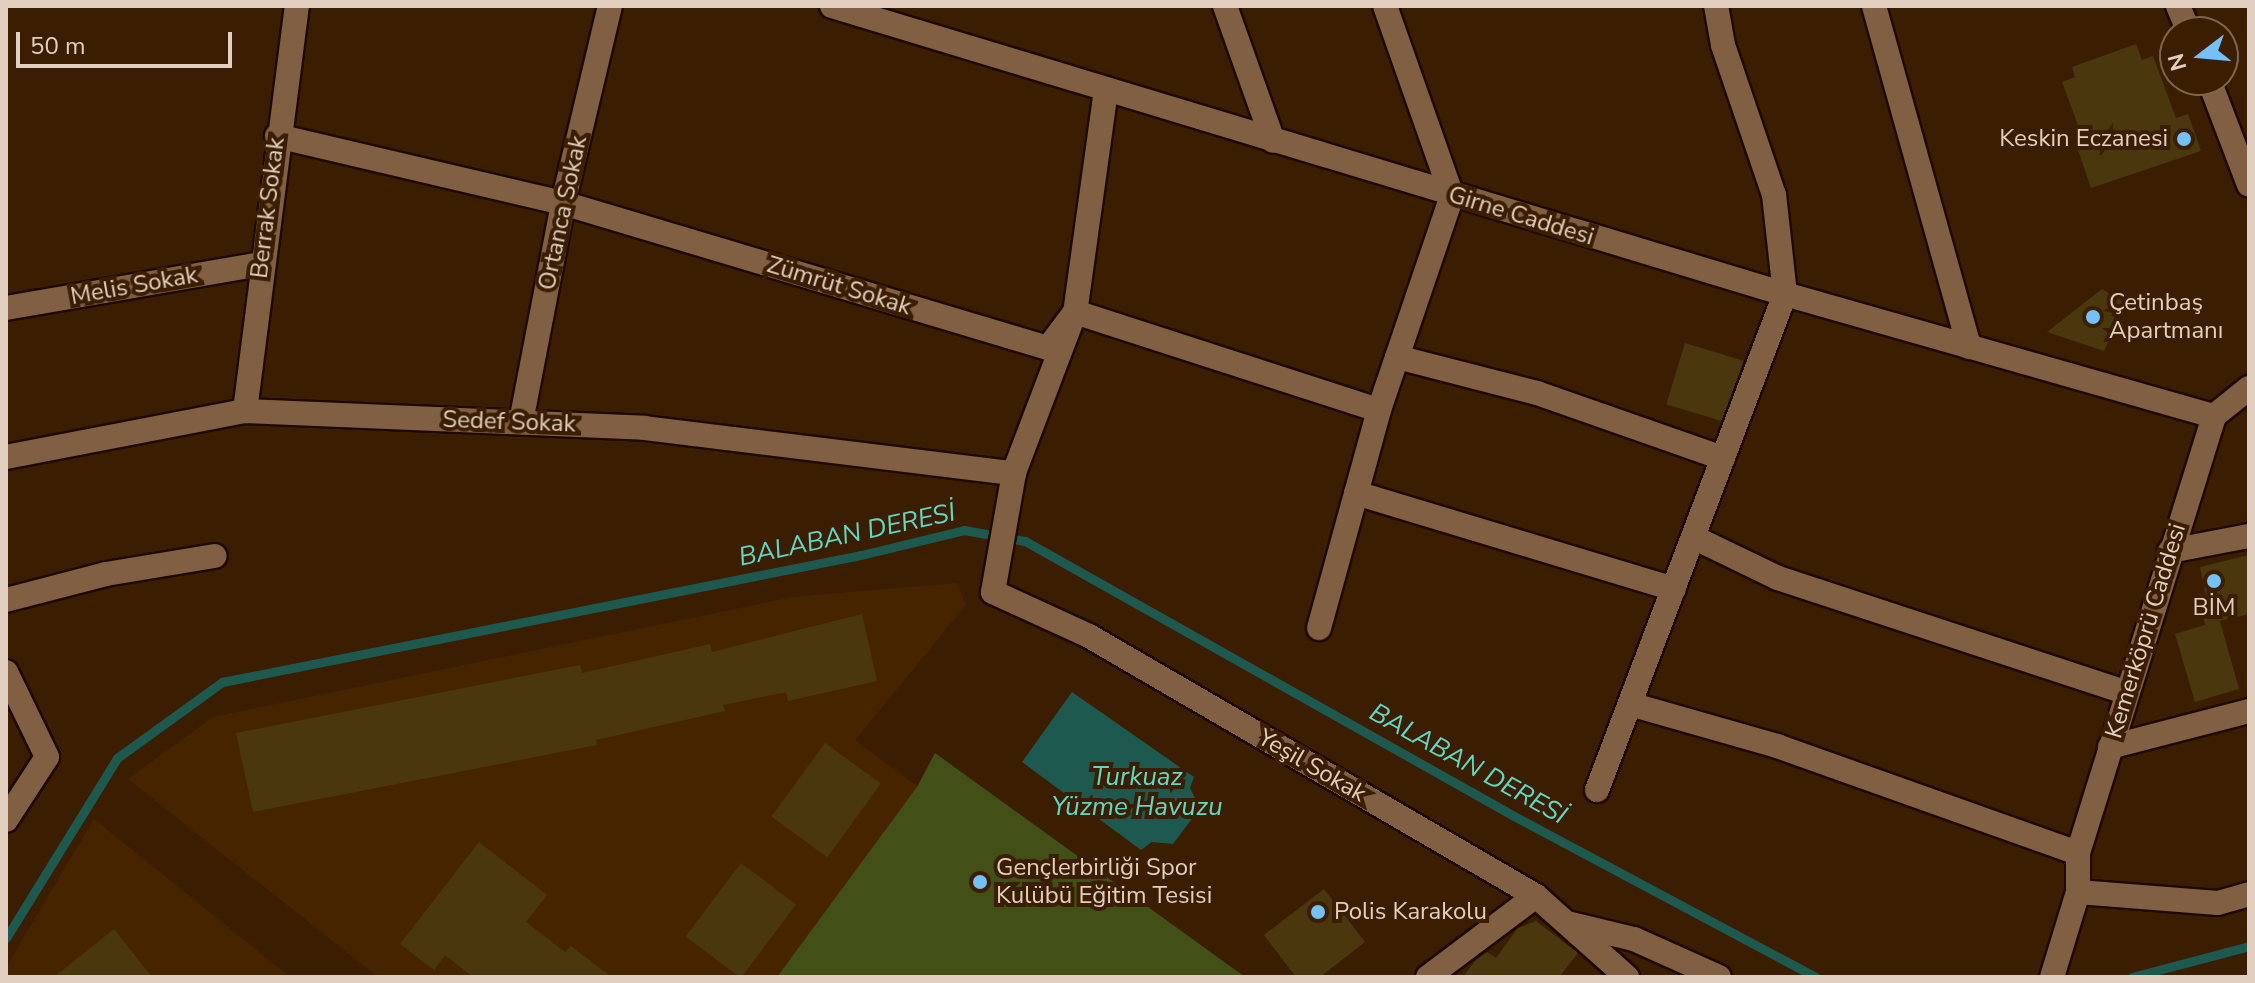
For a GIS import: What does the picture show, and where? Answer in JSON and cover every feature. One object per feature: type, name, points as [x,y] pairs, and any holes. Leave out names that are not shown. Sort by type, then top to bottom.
[{"type":"street","name":"Berrak Sokak","points":[[245,411],[277,136],[297,6]]},
{"type":"street","name":"Ortanca Sokak","points":[[521,422],[563,203],[610,6]]},
{"type":"street","name":"Girne Caddesi","points":[[832,6],[1452,196],[2214,416]]},
{"type":"street","points":[[1225,6],[1273,141]]},
{"type":"street","points":[[1319,628],[1379,410],[1452,196],[1385,6]]},
{"type":"street","points":[[1597,790],[1785,294],[1774,195],[1723,45],[1716,6]]},
{"type":"street","points":[[1874,6],[1969,347]]},
{"type":"street","points":[[1014,473],[1075,312],[1106,90]]},
{"type":"street","points":[[2220,96],[2239,122],[2249,185]]},
{"type":"street","name":"Zümrüt Sokak","points":[[277,136],[563,203],[1048,348],[1075,312]]},
{"type":"street","name":"Melis Sokak","points":[[6,308],[262,264]]},
{"type":"street","points":[[1075,312],[1379,410]]},
{"type":"street","points":[[1397,357],[1537,393],[1723,458]]},
{"type":"street","points":[[2214,416],[2249,388]]},
{"type":"street","name":"Sedef Sokak","points":[[6,457],[245,411],[645,428],[1014,473]]},
{"type":"street","name":"Kemerköprü Caddesi","points":[[2052,977],[2078,892],[2078,853],[2214,416]]},
{"type":"street","name":"Yeşil Sokak","points":[[1014,473],[993,592],[1089,636],[1536,896],[1627,977]]},
{"type":"street","points":[[1356,493],[1674,589]]},
{"type":"street","points":[[2170,551],[2249,536]]},
{"type":"street","points":[[1693,537],[1778,578],[2127,693]]},
{"type":"street","points":[[6,600],[106,574],[215,556]]},
{"type":"street","points":[[6,672],[47,757],[6,820]]},
{"type":"street","points":[[1630,704],[1777,746],[2078,853]]},
{"type":"street","points":[[2110,747],[2249,711]]},
{"type":"street","points":[[2078,892],[2218,903],[2249,894]]},
{"type":"street","points":[[1428,977],[1536,896]]},
{"type":"street","points":[[1567,923],[1634,939],[1719,977]]},
{"type":"shaded area","points":[[957,583],[966,605],[855,740],[918,787],[777,977],[378,977],[128,779],[213,717],[793,597]]},
{"type":"shaded area","points":[[94,819],[290,977],[6,977],[6,967]]},
{"type":"green space","name":"Gençlerbirliği Spor Kulübü Eğitim Tesisi","points":[[935,753],[1245,977],[777,977],[917,787]]},
{"type":"water","name":"Turkuaz Yüzme Havuzu","points":[[1072,692],[1194,777],[1190,788],[1200,808],[1173,844],[1152,842],[1141,850],[1022,762]]},
{"type":"building","points":[[2136,44],[2142,60],[2153,56],[2159,72],[2159,96],[2168,96],[2176,118],[2188,114],[2201,151],[2091,188],[2078,150],[2086,147],[2062,82],[2075,77],[2072,67]]},
{"type":"building","name":"Çetinbaş Apartmanı","points":[[2102,289],[2126,303],[2104,351],[2047,332]]},
{"type":"building","points":[[1685,343],[1743,361],[1725,422],[1666,404]]},
{"type":"building","points":[[2249,555],[2249,614],[2220,621],[2239,689],[2195,702],[2175,634],[2205,625],[2199,599],[2206,596],[2200,567]]},
{"type":"building","points":[[862,614],[877,681],[788,701],[786,692],[723,705],[725,711],[596,740],[597,745],[253,812],[236,733],[580,665],[582,673],[710,644],[712,652]]},
{"type":"building","points":[[825,743],[881,784],[827,857],[772,817]]},
{"type":"building","points":[[479,842],[547,895],[526,922],[565,952],[571,946],[611,977],[473,977],[445,955],[434,970],[400,944]]},
{"type":"building","points":[[741,863],[796,905],[741,977],[686,936]]},
{"type":"building","name":"Polis Karakolu","points":[[1324,889],[1365,942],[1320,977],[1296,977],[1264,935]]},
{"type":"building","points":[[1536,921],[1578,953],[1559,977],[1463,977],[1476,960],[1487,952],[1496,958],[1518,928]]},
{"type":"building","points":[[114,929],[152,977],[54,977]]},
{"type":"waterway","name":"BALABAN DERESİ","points":[[6,938],[117,758],[222,682],[861,555],[964,530],[1025,541],[1514,816],[1816,977]]},
{"type":"waterway","name":"BALABAN DERESİ","points":[[2132,977],[2249,946]]},
{"type":"place","name":"Keskin Eczanesi","points":[[2184,139]]},
{"type":"place","name":"Çetinbaş Apartmanı","points":[[2093,317]]},
{"type":"place","name":"BİM","points":[[2214,581]]},
{"type":"place","name":"Gençlerbirliği Spor Kulübü Eğitim Tesisi","points":[[980,882]]},
{"type":"place","name":"Polis Karakolu","points":[[1318,912]]}]
